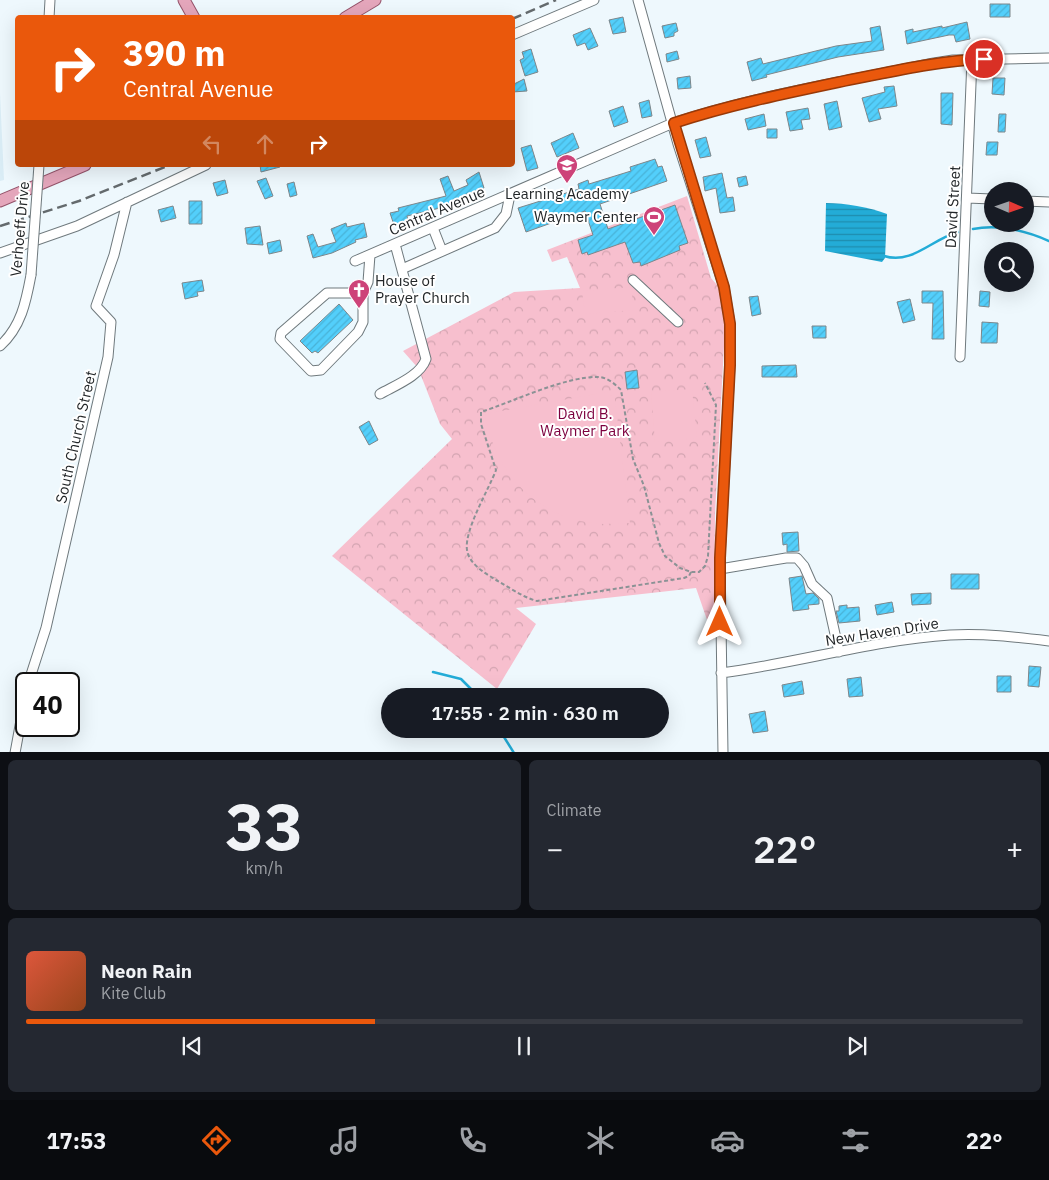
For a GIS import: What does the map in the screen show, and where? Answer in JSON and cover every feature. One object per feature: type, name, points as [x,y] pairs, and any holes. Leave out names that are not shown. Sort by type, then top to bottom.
[{"type":"main road","points":[[184,0],[192,15]]},
{"type":"main road","points":[[350,15],[375,0]]},
{"type":"main road","points":[[0,201],[80,167]]},
{"type":"street","points":[[49,15],[50,0]]},
{"type":"street","points":[[515,34],[594,0]]},
{"type":"street","points":[[638,0],[724,287],[730,324],[730,365],[720,570],[723,752]]},
{"type":"street","name":"Central Avenue","points":[[355,261],[674,123],[772,96],[934,63],[972,59],[1049,58]]},
{"type":"street","name":"David Street","points":[[960,357],[972,59]]},
{"type":"street","name":"Verhoeff Drive","points":[[0,346],[13,332],[23,313],[31,275],[39,167]]},
{"type":"street","points":[[0,253],[77,226],[202,167]]},
{"type":"street","points":[[402,268],[495,228],[506,214],[510,195]]},
{"type":"street","points":[[967,198],[984,199]]},
{"type":"street","points":[[1034,201],[1049,202]]},
{"type":"street","name":"South Church Street","points":[[32,672],[46,628],[108,357],[111,322],[96,306],[114,255],[127,202]]},
{"type":"street","points":[[433,228],[442,251]]},
{"type":"street","points":[[380,394],[415,374],[423,366],[426,359],[396,244]]},
{"type":"street","points":[[363,293],[327,293],[281,333],[280,338],[311,371],[321,370],[358,332],[363,322],[363,293],[368,282],[370,254]]},
{"type":"street","points":[[634,280],[678,322]]},
{"type":"street","points":[[720,570],[786,558],[797,558],[804,566],[812,584],[827,598],[838,652]]},
{"type":"street","name":"New Haven Drive","points":[[721,673],[912,639],[949,635],[982,634],[1049,641]]},
{"type":"street","points":[[15,752],[18,737]]},
{"type":"path","points":[[691,572],[689,576],[684,578],[537,601],[528,599],[484,573],[472,560],[467,550],[468,536],[496,470],[481,424],[482,412],[498,404],[583,378],[600,376],[613,382],[621,390],[633,459],[644,486],[658,543],[665,556],[691,572],[699,572],[705,566],[708,556],[716,405],[705,383]]},
{"type":"shaded area","points":[[0,93],[4,180],[0,181]]},
{"type":"green space","name":"David B. Waymer Park","points":[[687,196],[711,278],[718,286],[725,328],[715,513],[714,640],[696,588],[516,608],[536,624],[498,688],[496,688],[332,556],[452,439],[440,424],[418,368],[403,351],[514,292],[580,288],[567,257],[552,262],[547,250]]},
{"type":"green space","points":[[631,287],[634,310],[585,314],[582,291]]},
{"type":"green space","points":[[692,389],[697,438],[655,442],[651,392]]},
{"type":"green space","points":[[607,392],[615,399],[630,523],[597,524],[571,518],[535,500],[507,471],[497,454],[485,414]]},
{"type":"water","points":[[826,203],[857,206],[887,214],[885,258],[882,262],[825,251]]},
{"type":"building","points":[[990,4],[1010,4],[1010,17],[990,17]]},
{"type":"building","points":[[623,17],[626,32],[613,34],[609,20]]},
{"type":"building","points":[[967,22],[970,39],[956,42],[954,35],[949,35],[907,44],[905,31],[913,29],[913,32],[942,26],[942,28]]},
{"type":"building","points":[[676,23],[678,31],[674,33],[674,36],[665,38],[662,26]]},
{"type":"building","points":[[880,26],[884,50],[838,57],[766,75],[767,77],[752,81],[747,62],[761,58],[763,64],[836,46],[872,41],[870,28]]},
{"type":"building","points":[[590,28],[598,46],[588,50],[585,43],[577,46],[573,35]]},
{"type":"building","points":[[531,49],[538,72],[525,76],[520,60],[524,58],[522,52]]},
{"type":"building","points":[[677,51],[679,59],[667,62],[666,54]]},
{"type":"building","points":[[690,76],[691,88],[678,89],[677,78]]},
{"type":"building","points":[[993,78],[1005,78],[1004,95],[992,94]]},
{"type":"building","points":[[524,79],[527,91],[515,92],[515,84]]},
{"type":"building","points":[[894,86],[897,106],[878,109],[881,119],[869,122],[862,98],[885,92],[884,87]]},
{"type":"building","points":[[941,93],[953,93],[952,125],[941,124]]},
{"type":"building","points":[[649,100],[652,116],[642,118],[639,103]]},
{"type":"building","points":[[837,101],[842,127],[829,130],[824,104]]},
{"type":"building","points":[[623,106],[628,122],[614,127],[609,111]]},
{"type":"building","points":[[808,108],[810,119],[801,120],[803,129],[790,131],[786,112]]},
{"type":"building","points":[[764,114],[766,126],[748,130],[745,119]]},
{"type":"building","points":[[999,114],[1006,114],[1005,132],[998,132]]},
{"type":"building","points":[[767,129],[777,129],[777,138],[767,138]]},
{"type":"building","points":[[573,133],[579,148],[557,157],[551,143]]},
{"type":"building","points":[[706,137],[711,156],[700,158],[695,140]]},
{"type":"building","points":[[987,142],[998,142],[997,155],[986,155]]},
{"type":"building","points":[[531,145],[538,168],[527,171],[521,148]]},
{"type":"building","points":[[655,159],[658,167],[662,166],[667,181],[600,204],[608,229],[675,205],[688,243],[679,246],[680,250],[641,266],[640,262],[633,263],[625,242],[588,255],[587,252],[582,254],[578,240],[593,235],[585,211],[526,232],[518,208],[579,189],[578,184],[588,180],[589,184],[631,171],[630,167]]},
{"type":"building","points":[[260,167],[280,167],[261,172]]},
{"type":"building","points":[[479,172],[484,188],[464,195],[466,198],[444,207],[407,216],[408,221],[394,225],[390,213],[399,211],[398,208],[446,196],[440,179],[448,176],[454,191],[468,185],[466,180]]},
{"type":"building","points":[[722,173],[727,198],[733,197],[735,211],[720,213],[716,188],[705,191],[703,177]]},
{"type":"building","points":[[746,176],[748,185],[739,187],[737,178]]},
{"type":"building","points":[[266,178],[273,196],[265,199],[257,181]]},
{"type":"building","points":[[225,180],[228,193],[217,196],[213,183]]},
{"type":"building","points":[[294,182],[297,195],[290,197],[287,184]]},
{"type":"building","points":[[189,201],[202,201],[202,224],[189,224]]},
{"type":"building","points":[[173,206],[176,218],[161,222],[158,210]]},
{"type":"building","points":[[346,223],[347,227],[364,223],[367,237],[355,240],[356,242],[332,253],[313,258],[307,236],[313,234],[318,247],[336,242],[331,229]]},
{"type":"building","points":[[260,226],[263,245],[247,244],[245,228]]},
{"type":"building","points":[[280,240],[282,251],[269,254],[267,243]]},
{"type":"building","points":[[202,280],[204,291],[197,292],[198,296],[185,299],[182,283]]},
{"type":"building","points":[[922,291],[943,291],[944,339],[932,339],[933,303],[922,303]]},
{"type":"building","points":[[980,291],[990,292],[989,307],[979,306]]},
{"type":"building","points":[[758,296],[761,314],[752,316],[749,297]]},
{"type":"building","points":[[910,299],[915,320],[903,323],[897,302]]},
{"type":"building","points":[[339,304],[353,320],[318,353],[315,351],[312,353],[300,341]]},
{"type":"building","points":[[982,322],[998,323],[997,343],[981,343]]},
{"type":"building","points":[[812,326],[826,326],[826,338],[813,338]]},
{"type":"building","points":[[796,365],[797,377],[762,377],[762,366]]},
{"type":"building","points":[[637,370],[639,388],[627,389],[625,372]]},
{"type":"building","points":[[369,421],[378,440],[369,445],[359,427]]},
{"type":"building","points":[[798,532],[799,551],[787,552],[787,544],[783,545],[782,533]]},
{"type":"building","points":[[951,574],[979,574],[979,589],[951,589]]},
{"type":"building","points":[[802,576],[806,594],[813,593],[819,599],[819,604],[808,605],[809,609],[793,611],[789,578]]},
{"type":"building","points":[[931,593],[931,604],[912,605],[911,594]]},
{"type":"building","points":[[892,602],[894,612],[877,615],[875,605]]},
{"type":"building","points":[[847,605],[847,608],[859,607],[860,621],[839,623],[836,611],[839,611],[839,606]]},
{"type":"building","points":[[1029,666],[1041,667],[1039,687],[1028,686]]},
{"type":"building","points":[[997,676],[1011,676],[1011,692],[997,692]]},
{"type":"building","points":[[861,677],[863,696],[849,697],[847,679]]},
{"type":"building","points":[[802,681],[804,694],[784,697],[782,685]]},
{"type":"building","points":[[765,711],[768,731],[753,733],[749,714]]},
{"type":"waterway","points":[[973,229],[992,227],[1012,229],[1049,241]]},
{"type":"waterway","points":[[884,256],[904,257],[958,232]]},
{"type":"waterway","points":[[433,672],[461,679],[470,688]]},
{"type":"waterway","points":[[505,738],[513,752]]},
{"type":"railway","points":[[515,18],[556,0]]},
{"type":"railway","points":[[0,226],[79,201],[165,167]]},
{"type":"place","name":"Learning Academy","points":[[567,184]]},
{"type":"place","name":"Waymer Center","points":[[654,236]]},
{"type":"place","name":"House of Prayer Church","points":[[359,309]]},
{"type":"route","points":[[720,622],[720,558],[730,365],[730,324],[724,287],[678,144],[674,123],[772,96],[934,63],[984,59]]}]
